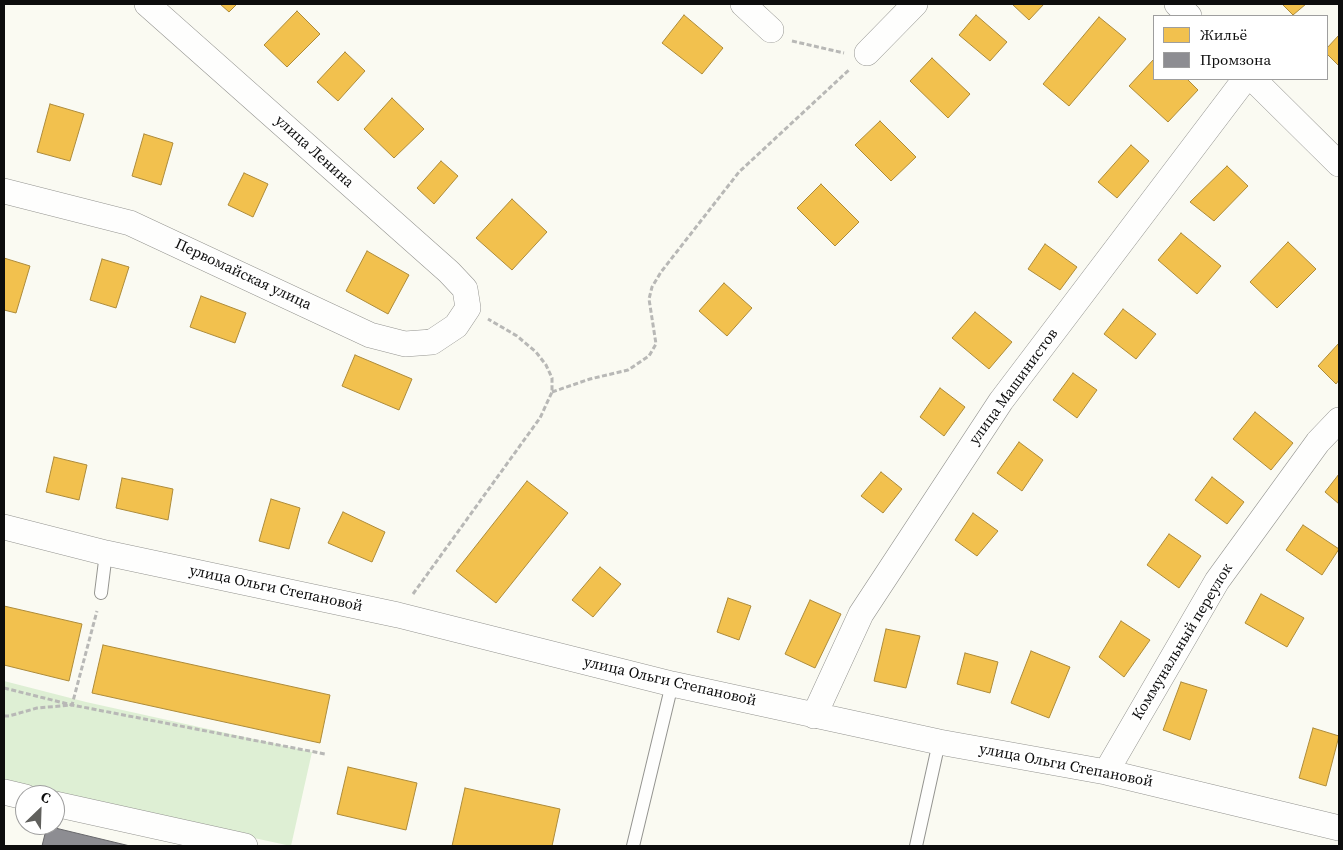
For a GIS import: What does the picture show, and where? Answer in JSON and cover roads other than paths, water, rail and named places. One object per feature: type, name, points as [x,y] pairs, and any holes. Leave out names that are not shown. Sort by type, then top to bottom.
[{"type":"street","name":"улица Ленина","points":[[147,4],[449,272],[465,289],[468,308]]},
{"type":"street","points":[[743,4],[771,30]]},
{"type":"street","points":[[867,53],[915,4]]},
{"type":"street","points":[[1176,4],[1188,15]]},
{"type":"street","name":"улица Машинистов","points":[[814,716],[861,614],[1001,401],[1244,80]]},
{"type":"street","points":[[1254,80],[1338,160]]},
{"type":"street","name":"Первомайская улица","points":[[4,191],[130,223],[370,334],[405,344],[432,342],[456,326],[468,308]]},
{"type":"street","name":"Коммунальный переулок","points":[[1106,772],[1217,581],[1318,442],[1339,420]]},
{"type":"street","name":"улица Ольги Степановой","points":[[4,527],[106,553],[398,615],[672,684],[939,742],[1106,772],[1339,828]]},
{"type":"street","points":[[65,806],[245,846]]},
{"type":"lane","points":[[101,593],[106,553]]},
{"type":"lane","points":[[632,846],[672,684]]},
{"type":"lane","points":[[916,846],[939,742]]}]
